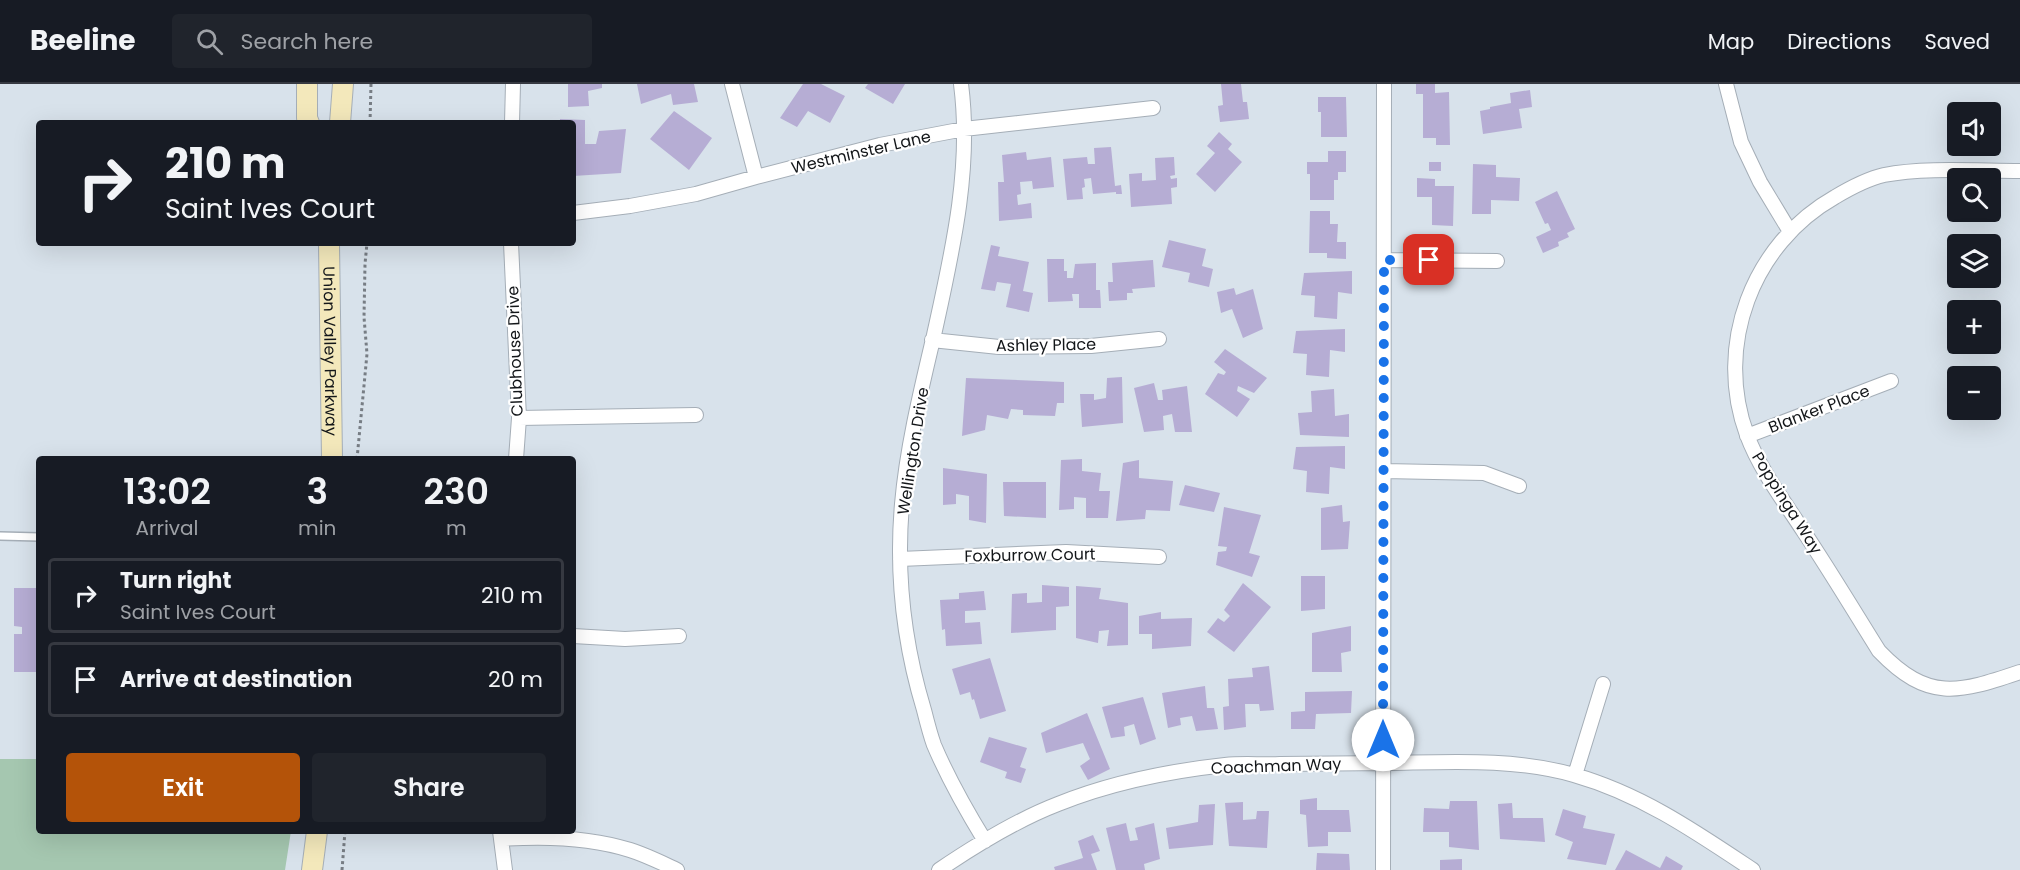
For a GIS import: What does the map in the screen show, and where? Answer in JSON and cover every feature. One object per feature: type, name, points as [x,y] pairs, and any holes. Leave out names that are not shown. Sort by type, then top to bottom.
[{"type":"street","points":[[307,84],[308,120]]},
{"type":"street","points":[[340,120],[343,84]]},
{"type":"street","points":[[512,120],[513,84]]},
{"type":"street","points":[[732,84],[756,177]]},
{"type":"street","name":"Wellington Drive","points":[[961,84],[964,129],[958,214],[910,447],[902,504],[900,559],[904,625],[917,688],[930,732],[958,796],[985,841]]},
{"type":"street","points":[[1383,870],[1384,84]]},
{"type":"street","points":[[1726,84],[1741,142],[1760,182],[1789,231]]},
{"type":"street","name":"Westminster Lane","points":[[576,213],[696,195],[880,145],[964,129],[1153,108]]},
{"type":"street","name":"Poppinga Way","points":[[2020,171],[1906,172],[1882,176],[1852,187],[1820,205],[1789,231],[1762,268],[1749,292],[1736,345],[1736,400],[1747,436],[1767,476],[1879,651],[1896,669],[1914,681],[1932,687],[1950,689],[1969,687],[2020,672]]},
{"type":"street","name":"Union Valley Parkway","points":[[328,246],[332,456]]},
{"type":"street","name":"Clubhouse Drive","points":[[511,246],[519,418],[516,456]]},
{"type":"street","points":[[1384,260],[1497,261]]},
{"type":"street","name":"Ashley Place","points":[[932,340],[999,347],[1091,346],[1159,339]]},
{"type":"street","name":"Blanker Place","points":[[1747,436],[1890,381]]},
{"type":"street","points":[[519,418],[696,415]]},
{"type":"street","points":[[1384,471],[1484,473],[1519,486]]},
{"type":"street","name":"Foxburrow Court","points":[[900,559],[1066,552],[1159,557]]},
{"type":"street","points":[[576,636],[625,639],[679,636]]},
{"type":"street","points":[[1575,775],[1603,684]]},
{"type":"street","name":"Coachman Way","points":[[939,870],[985,841],[1057,804],[1111,787],[1169,774],[1227,765],[1493,762],[1536,766],[1575,775],[1638,798],[1754,870]]},
{"type":"street","points":[[312,870],[317,834]]},
{"type":"street","points":[[505,870],[500,835],[578,840],[631,850],[677,870]]},
{"type":"lane","points":[[0,536],[36,537]]},
{"type":"path","points":[[370,120],[371,84]]},
{"type":"path","points":[[357,456],[367,354],[364,317],[364,264],[367,246]]},
{"type":"path","points":[[342,870],[345,834]]},
{"type":"green space","points":[[0,759],[36,759],[36,834],[291,834],[285,870],[0,870]]},
{"type":"building","points":[[568,84],[602,84],[602,88],[588,91],[589,106],[568,107]]},
{"type":"building","points":[[637,84],[694,84],[698,102],[673,105],[671,94],[641,104]]},
{"type":"building","points":[[803,84],[821,84],[845,96],[830,123],[808,111],[797,127],[780,118]]},
{"type":"building","points":[[868,84],[905,84],[893,104],[865,88]]},
{"type":"building","points":[[1221,84],[1241,84],[1243,102],[1247,102],[1249,119],[1220,122],[1218,106],[1223,105]]},
{"type":"building","points":[[1416,84],[1435,84],[1435,93],[1449,92],[1450,145],[1436,145],[1436,138],[1423,138],[1423,94],[1416,94]]},
{"type":"building","points":[[1530,90],[1532,107],[1519,109],[1522,128],[1483,134],[1480,111],[1511,103],[1510,93]]},
{"type":"building","points":[[1318,97],[1346,97],[1347,137],[1321,137],[1321,112],[1318,112]]},
{"type":"building","points":[[674,111],[712,138],[689,170],[650,139]]},
{"type":"building","points":[[560,119],[585,120],[585,144],[596,144],[599,131],[626,129],[621,173],[576,176],[576,120]]},
{"type":"building","points":[[1219,132],[1232,144],[1228,149],[1242,162],[1215,192],[1196,174],[1215,153],[1207,146]]},
{"type":"building","points":[[1111,147],[1115,186],[1121,185],[1122,194],[1116,194],[1116,192],[1093,194],[1091,178],[1084,179],[1083,199],[1067,200],[1063,159],[1087,157],[1088,164],[1095,164],[1094,148]]},
{"type":"building","points":[[1328,151],[1346,151],[1346,172],[1338,172],[1338,180],[1334,180],[1334,200],[1310,200],[1310,174],[1307,174],[1307,162],[1328,162]]},
{"type":"building","points":[[1026,152],[1027,160],[1051,157],[1054,187],[1033,189],[1032,181],[1020,182],[1021,194],[1017,195],[1018,205],[1031,203],[1032,218],[999,221],[998,182],[1004,182],[1002,155]]},
{"type":"building","points":[[1174,157],[1175,175],[1170,176],[1171,179],[1177,178],[1177,187],[1171,188],[1172,204],[1131,207],[1129,174],[1142,173],[1142,181],[1156,180],[1155,158]]},
{"type":"building","points":[[1429,162],[1441,162],[1441,171],[1429,171]]},
{"type":"building","points":[[1473,164],[1496,165],[1496,177],[1520,178],[1519,201],[1491,200],[1491,214],[1472,214]]},
{"type":"building","points":[[1417,178],[1435,179],[1435,186],[1454,186],[1453,226],[1432,225],[1432,197],[1417,197]]},
{"type":"building","points":[[1557,191],[1575,229],[1567,233],[1569,237],[1558,242],[1559,246],[1543,253],[1536,237],[1551,230],[1548,223],[1545,224],[1535,202]]},
{"type":"building","points":[[1310,211],[1330,211],[1330,224],[1338,224],[1337,242],[1346,242],[1346,259],[1327,258],[1327,253],[1309,253]]},
{"type":"building","points":[[1169,240],[1206,249],[1202,266],[1213,269],[1209,287],[1188,282],[1190,273],[1162,267]]},
{"type":"building","points":[[991,245],[1000,247],[998,256],[1029,262],[1023,291],[1033,293],[1029,312],[1006,307],[1011,284],[997,282],[995,291],[981,289]]},
{"type":"building","points":[[1047,259],[1064,259],[1064,271],[1067,271],[1067,278],[1073,278],[1075,264],[1096,263],[1096,290],[1100,290],[1101,308],[1079,308],[1079,294],[1072,294],[1073,301],[1048,302]]},
{"type":"building","points":[[1153,260],[1155,287],[1132,289],[1133,293],[1127,293],[1127,300],[1109,301],[1108,282],[1113,282],[1112,263]]},
{"type":"building","points":[[1352,271],[1352,294],[1338,292],[1337,319],[1314,317],[1315,296],[1301,295],[1304,273]]},
{"type":"building","points":[[1234,288],[1236,295],[1253,289],[1263,329],[1243,338],[1232,309],[1221,313],[1217,292]]},
{"type":"building","points":[[1345,329],[1345,352],[1330,350],[1329,377],[1306,375],[1307,354],[1293,353],[1296,331]]},
{"type":"building","points":[[1225,349],[1267,378],[1254,393],[1238,386],[1237,391],[1250,399],[1237,417],[1205,394],[1218,373],[1224,375],[1226,372],[1214,362]]},
{"type":"building","points":[[1122,377],[1123,423],[1082,427],[1080,394],[1094,394],[1094,400],[1106,398],[1107,378]]},
{"type":"building","points":[[966,378],[1064,382],[1064,403],[1057,403],[1055,416],[1023,415],[1023,410],[1011,409],[1008,419],[987,415],[985,430],[962,436]]},
{"type":"building","points":[[1154,383],[1158,400],[1163,400],[1162,390],[1187,386],[1192,432],[1175,432],[1172,414],[1163,416],[1164,430],[1144,432],[1134,388]]},
{"type":"building","points":[[1334,389],[1335,416],[1349,414],[1349,437],[1300,435],[1298,413],[1312,412],[1311,391]]},
{"type":"building","points":[[1345,446],[1345,469],[1330,467],[1329,494],[1306,492],[1307,471],[1293,469],[1296,447]]},
{"type":"building","points":[[1082,459],[1082,471],[1101,473],[1099,491],[1110,491],[1108,518],[1086,518],[1086,498],[1074,497],[1074,509],[1059,510],[1061,460]]},
{"type":"building","points":[[1139,460],[1139,478],[1173,481],[1170,511],[1146,510],[1145,519],[1116,521],[1123,463]]},
{"type":"building","points":[[943,468],[987,474],[986,523],[969,520],[969,496],[956,494],[956,504],[943,505]]},
{"type":"building","points":[[1003,482],[1046,482],[1046,518],[1004,516]]},
{"type":"building","points":[[1185,485],[1220,493],[1214,512],[1179,505]]},
{"type":"building","points":[[1342,505],[1343,522],[1350,521],[1348,549],[1321,550],[1321,508]]},
{"type":"building","points":[[1224,507],[1261,515],[1249,553],[1260,556],[1252,577],[1216,565],[1218,552],[1226,551],[1227,547],[1218,546]]},
{"type":"building","points":[[1301,576],[1325,576],[1325,609],[1301,611]]},
{"type":"building","points":[[1243,583],[1271,607],[1234,652],[1207,632],[1218,618],[1224,622],[1230,616],[1224,610]]},
{"type":"building","points":[[1042,585],[1069,587],[1069,606],[1056,607],[1056,630],[1011,633],[1012,594],[1027,593],[1027,603],[1042,602]]},
{"type":"building","points":[[1076,586],[1101,588],[1099,599],[1128,603],[1128,645],[1107,646],[1109,630],[1099,631],[1098,643],[1076,638]]},
{"type":"building","points":[[14,588],[36,588],[36,672],[14,672],[14,634],[22,634],[22,627],[14,626]]},
{"type":"building","points":[[984,591],[986,610],[965,611],[965,623],[980,622],[982,644],[946,646],[945,629],[942,630],[940,600],[959,599],[959,593]]},
{"type":"building","points":[[1161,612],[1161,619],[1192,618],[1191,646],[1152,649],[1152,634],[1139,634],[1139,616]]},
{"type":"building","points":[[1351,626],[1351,651],[1341,653],[1342,672],[1312,672],[1312,633]]},
{"type":"building","points":[[990,658],[1006,711],[980,719],[970,692],[960,695],[952,669]]},
{"type":"building","points":[[1269,666],[1274,710],[1260,711],[1259,704],[1245,704],[1246,727],[1224,730],[1223,707],[1229,706],[1228,679],[1253,677],[1252,668]]},
{"type":"building","points":[[1205,686],[1207,708],[1214,708],[1218,729],[1196,731],[1192,716],[1180,718],[1181,725],[1168,728],[1162,693]]},
{"type":"building","points":[[1352,691],[1351,713],[1316,714],[1315,729],[1291,729],[1291,712],[1305,711],[1305,692]]},
{"type":"building","points":[[1143,697],[1156,739],[1140,745],[1134,724],[1124,727],[1125,736],[1111,738],[1102,707]]},
{"type":"building","points":[[1087,713],[1110,769],[1088,780],[1080,766],[1090,759],[1083,743],[1046,753],[1041,733]]},
{"type":"building","points":[[989,737],[1027,748],[1020,767],[1026,769],[1021,783],[1005,778],[1007,772],[980,762]]},
{"type":"building","points":[[1317,798],[1317,810],[1349,810],[1351,832],[1328,832],[1328,846],[1308,847],[1306,815],[1300,814],[1300,800]]},
{"type":"building","points":[[1450,801],[1477,801],[1479,850],[1449,847],[1449,832],[1423,832],[1424,808],[1449,809]]},
{"type":"building","points":[[1243,802],[1243,820],[1256,819],[1257,811],[1269,811],[1267,848],[1229,846],[1225,803]]},
{"type":"building","points":[[1512,803],[1513,818],[1543,818],[1545,842],[1500,839],[1498,804]]},
{"type":"building","points":[[1215,804],[1213,845],[1169,849],[1166,828],[1198,822],[1199,805]]},
{"type":"building","points":[[1563,809],[1586,816],[1583,828],[1615,834],[1606,865],[1567,859],[1573,842],[1555,835]]},
{"type":"building","points":[[1126,823],[1130,841],[1138,840],[1135,828],[1154,823],[1160,859],[1144,864],[1145,870],[1116,870],[1106,828]]},
{"type":"building","points":[[1093,835],[1100,851],[1091,854],[1097,870],[1055,870],[1054,867],[1083,858],[1078,841]]},
{"type":"building","points":[[1626,850],[1660,868],[1666,856],[1683,866],[1681,870],[1615,870]]},
{"type":"building","points":[[1317,853],[1349,854],[1350,870],[1316,870]]},
{"type":"building","points":[[1462,859],[1462,870],[1440,870],[1440,860]]},
{"type":"route","points":[[1383,740],[1384,260],[1429,260]]}]
